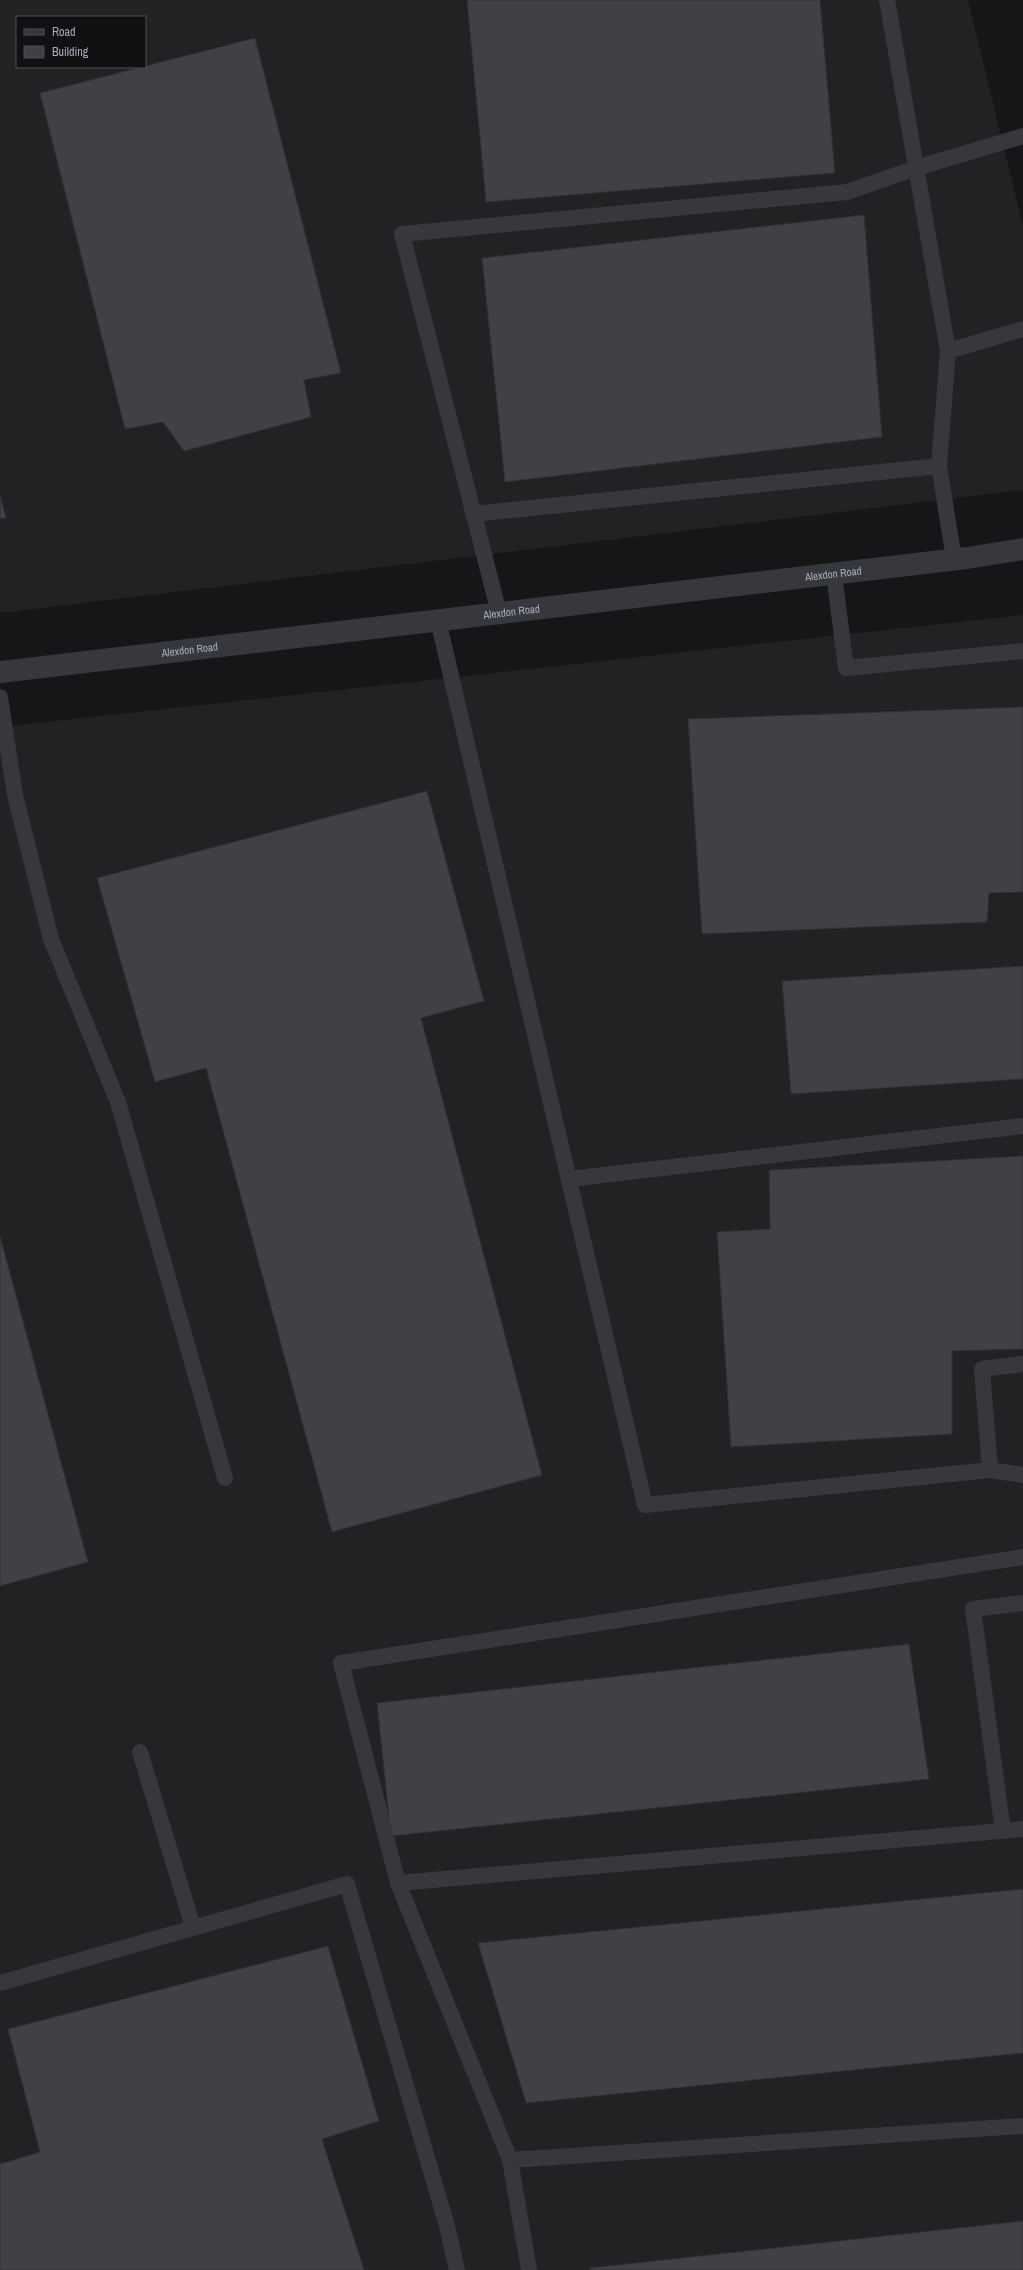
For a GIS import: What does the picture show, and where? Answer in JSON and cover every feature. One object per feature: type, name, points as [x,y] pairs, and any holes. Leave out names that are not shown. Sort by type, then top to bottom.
[{"type":"street","name":"Alexdon Road","points":[[0,672],[834,574],[1023,549]]},
{"type":"lane","points":[[887,0],[948,351],[939,466],[954,559]]},
{"type":"lane","points":[[499,613],[402,234],[846,192],[916,168],[1023,136]]},
{"type":"lane","points":[[948,351],[1023,329]]},
{"type":"lane","points":[[473,514],[939,466]]},
{"type":"lane","points":[[834,574],[846,668],[1023,651]]},
{"type":"lane","points":[[438,620],[645,1505],[990,1470],[1023,1475]]},
{"type":"lane","points":[[0,698],[14,795],[50,939],[118,1102],[226,1478]]},
{"type":"lane","points":[[569,1179],[1023,1126]]},
{"type":"lane","points":[[990,1470],[982,1369],[1023,1364]]},
{"type":"lane","points":[[529,2270],[510,2160],[398,1883],[341,1663],[1023,1557]]},
{"type":"lane","points":[[1003,1831],[973,1609],[1023,1602]]},
{"type":"lane","points":[[140,1752],[193,1927]]},
{"type":"lane","points":[[398,1883],[1023,1829]]},
{"type":"lane","points":[[0,1983],[347,1884],[447,2226],[457,2270]]},
{"type":"lane","points":[[510,2160],[1023,2126]]},
{"type":"shaded area","points":[[0,0],[968,0],[1023,226],[1023,490],[0,613]]},
{"type":"shaded area","points":[[1023,615],[1023,2270],[0,2270],[0,727]]},
{"type":"building","points":[[467,0],[820,0],[835,173],[486,202]]},
{"type":"building","points":[[255,38],[341,373],[304,380],[311,417],[184,451],[163,422],[125,429],[40,93],[138,68],[146,68],[146,66]]},
{"type":"building","points":[[864,215],[882,437],[505,482],[482,258]]},
{"type":"building","points":[[0,495],[6,518],[0,519]]},
{"type":"building","points":[[1023,707],[1023,892],[989,893],[987,922],[702,934],[688,719]]},
{"type":"building","points":[[427,791],[484,1001],[421,1018],[542,1475],[332,1532],[206,1068],[155,1082],[97,878]]},
{"type":"building","points":[[1023,966],[1023,1079],[791,1094],[782,981]]},
{"type":"building","points":[[1023,1156],[1023,1349],[952,1351],[952,1434],[731,1447],[717,1232],[770,1229],[769,1170]]},
{"type":"building","points":[[0,1236],[88,1562],[0,1586]]},
{"type":"building","points":[[909,1644],[929,1779],[391,1836],[377,1703]]},
{"type":"building","points":[[1023,1889],[1023,2053],[526,2103],[478,1943]]},
{"type":"building","points":[[328,1946],[379,2121],[322,2139],[364,2270],[0,2270],[0,2164],[40,2152],[8,2029]]},
{"type":"building","points":[[1023,2221],[1023,2270],[590,2270],[590,2268]]}]
